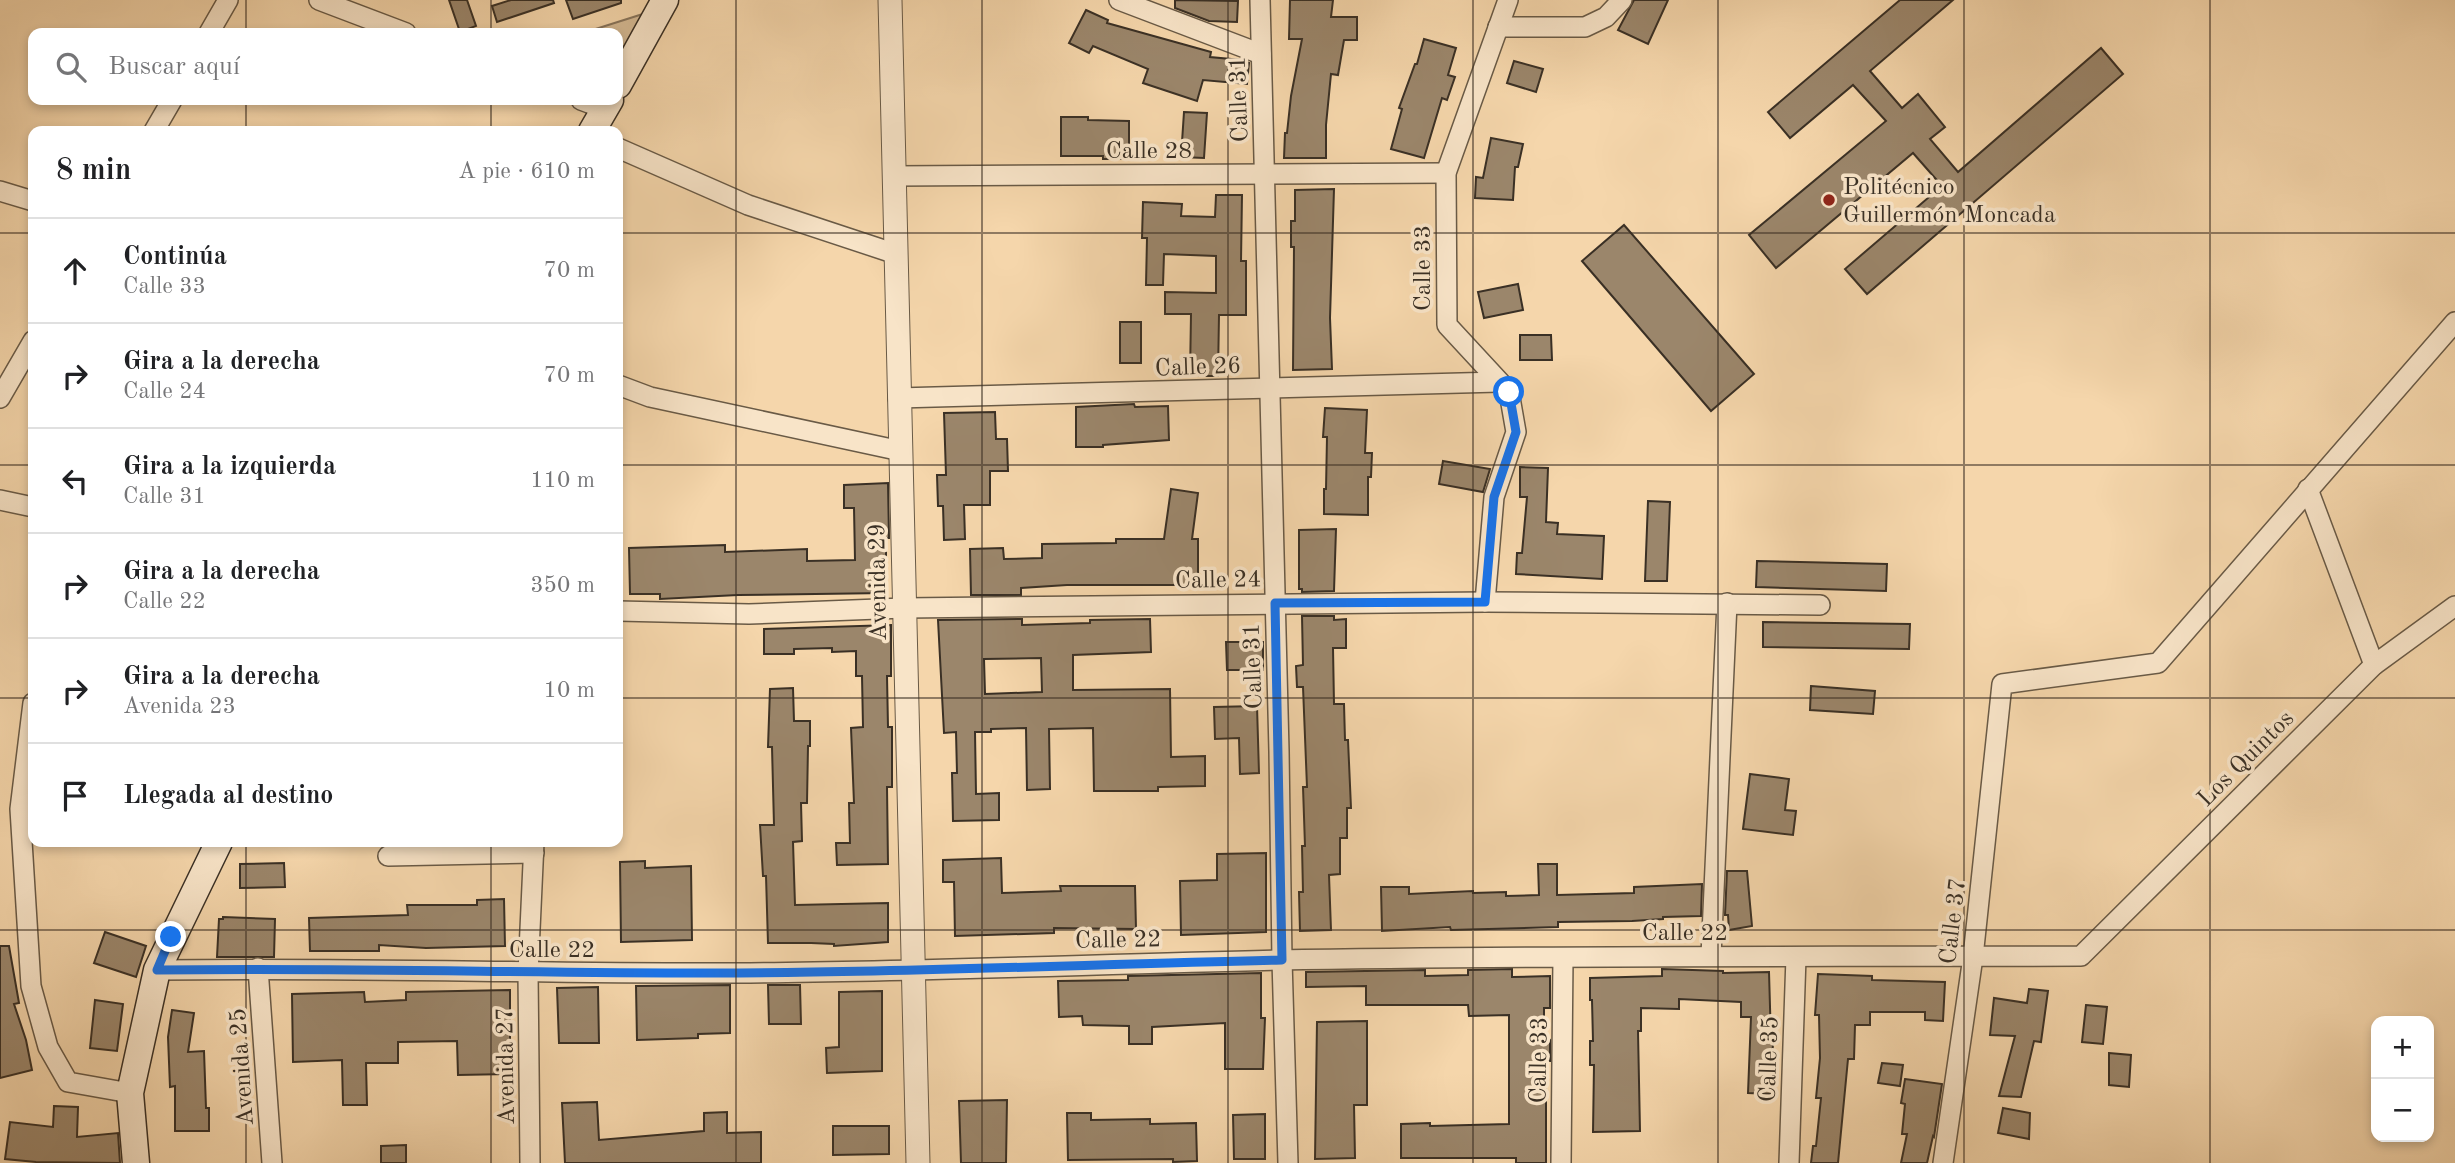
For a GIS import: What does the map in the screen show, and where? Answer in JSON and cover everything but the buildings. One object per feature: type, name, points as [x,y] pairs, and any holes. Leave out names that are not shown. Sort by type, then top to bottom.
[{"type":"main road","points":[[623,76],[665,0]]},
{"type":"main road","points":[[136,1163],[131,1093],[157,970],[217,847]]},
{"type":"street","points":[[212,28],[228,0]]},
{"type":"street","points":[[319,0],[393,28]]},
{"type":"street","name":"Avenida 29","points":[[890,0],[918,1163]]},
{"type":"street","points":[[1119,0],[1261,54]]},
{"type":"street","name":"Calle 31","points":[[1260,0],[1289,1163]]},
{"type":"street","name":"Calle 33","points":[[1485,602],[1494,497],[1516,432],[1509,392],[1447,324],[1446,173],[1508,0]]},
{"type":"street","points":[[1498,27],[1585,27],[1606,18],[1622,0]]},
{"type":"street","points":[[157,126],[169,105]]},
{"type":"street","points":[[623,150],[748,205],[896,254]]},
{"type":"street","name":"Calle 28","points":[[894,176],[1446,173]]},
{"type":"street","points":[[0,191],[28,199]]},
{"type":"street","points":[[2374,664],[2308,489],[2455,322]]},
{"type":"street","points":[[0,398],[28,350]]},
{"type":"street","name":"Calle 26","points":[[898,398],[1499,382]]},
{"type":"street","points":[[623,387],[650,397],[901,451]]},
{"type":"street","name":"Calle 37","points":[[1942,1163],[1973,957],[2002,684],[2158,663],[2308,489]]},
{"type":"street","points":[[0,500],[28,506]]},
{"type":"street","name":"Calle 24","points":[[623,611],[749,614],[904,608],[1275,603],[1820,605]]},
{"type":"street","points":[[1712,956],[1727,603]]},
{"type":"street","name":"Los Quintos","points":[[2081,956],[2374,664],[2455,606]]},
{"type":"street","points":[[28,743],[20,808],[31,986],[48,1047],[68,1082],[131,1093]]},
{"type":"street","points":[[387,856],[534,848]]},
{"type":"street","name":"Avenida 27","points":[[530,1163],[528,973],[534,848]]},
{"type":"street","name":"Calle 22","points":[[157,970],[258,968],[528,973],[743,973],[1282,960],[2081,956]]},
{"type":"street","name":"Calle 35","points":[[1789,1163],[1796,957]]},
{"type":"street","name":"Calle 33","points":[[1561,1163],[1563,958]]},
{"type":"street","name":"Avenida 25","points":[[258,968],[272,1163]]},
{"type":"shaded area","points":[[646,13],[623,58],[623,28],[599,28]]},
{"type":"place","name":"Politécnico Guillermón Moncada","points":[[1829,200]]},
{"type":"route","points":[[171,937],[157,970],[258,968],[528,973],[743,973],[1282,960],[1275,603],[1485,602],[1494,497],[1516,432],[1509,392]]}]
